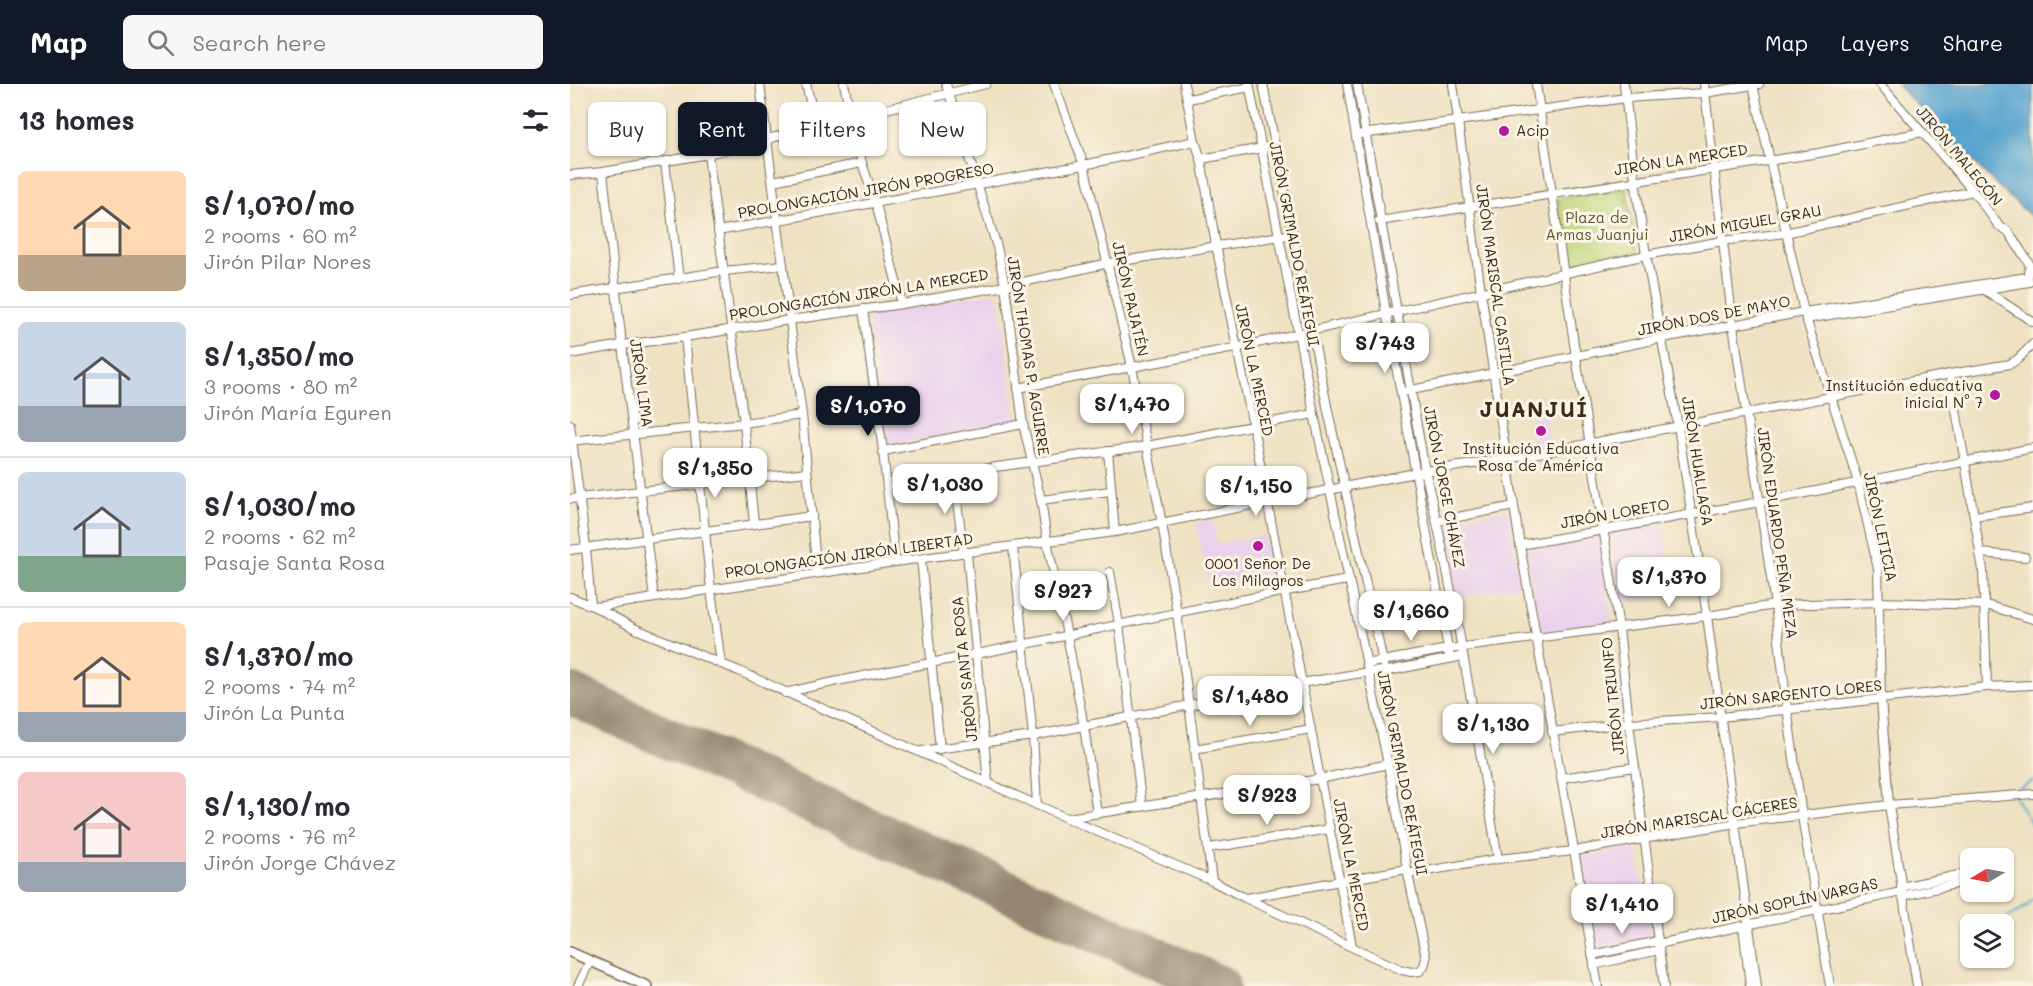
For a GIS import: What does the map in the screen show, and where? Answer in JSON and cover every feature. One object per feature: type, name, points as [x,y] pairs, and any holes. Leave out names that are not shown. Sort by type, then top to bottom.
[{"type":"street","points":[[760,84],[802,415],[817,573]]},
{"type":"street","points":[[806,84],[810,102]]},
{"type":"street","points":[[844,84],[848,102]]},
{"type":"street","name":"JIRÓN THOMAS P. AGUIRRE","points":[[946,84],[997,247],[1005,286],[1023,424],[1041,500],[1047,541],[1067,634],[1097,813]]},
{"type":"street","points":[[887,109],[950,95],[986,84]]},
{"type":"street","name":"JIRÓN PAJATÉN","points":[[1054,84],[1084,165],[1132,367],[1177,613],[1212,880]]},
{"type":"street","name":"JIRÓN LA MERCED","points":[[1184,84],[1195,141],[1201,159],[1235,348],[1352,945]]},
{"type":"street","name":"JIRÓN GRIMALDO REÁTEGUI","points":[[1263,84],[1311,330],[1385,671]]},
{"type":"street","name":"JIRÓN JORGE CHÁVEZ","points":[[1347,84],[1386,312],[1450,659]]},
{"type":"street","name":"JIRÓN JORGE CHÁVEZ","points":[[1357,84],[1425,471],[1437,520],[1462,652],[1498,859]]},
{"type":"street","name":"JIRÓN MARISCAL CASTILLA","points":[[1453,84],[1481,292],[1520,545],[1598,986]]},
{"type":"street","name":"JIRÓN TRIUNFO","points":[[1536,84],[1576,357],[1605,529],[1664,986]]},
{"type":"street","name":"JIRÓN HUALLAGA","points":[[1624,84],[1646,255],[1692,513],[1736,823],[1750,986]]},
{"type":"street","name":"JIRÓN EDUARDO PEÑA MEZA","points":[[1704,84],[1733,325],[1775,605],[1802,816],[1830,986]]},
{"type":"street","points":[[1356,134],[1626,98],[1705,93],[1759,84]]},
{"type":"street","name":"JIRÓN MALECÓN","points":[[1880,84],[1973,191],[1999,225],[2008,231],[2030,265],[2030,281]]},
{"type":"street","name":"JIRÓN LETICIA","points":[[1753,85],[1805,316],[1858,482],[1878,569],[1881,699],[1889,805],[1917,986]]},
{"type":"street","points":[[1188,99],[1249,86]]},
{"type":"street","name":"JIRÓN GRIMALDO REÁTEGUI","points":[[1249,86],[1329,490],[1388,764],[1426,957],[1424,966],[1420,971],[1402,970],[1352,945]]},
{"type":"street","name":"JIRÓN LA MERCED","points":[[1372,222],[1819,153],[1922,132]]},
{"type":"street","points":[[768,139],[779,136]]},
{"type":"street","name":"PROLONGACIÓN JIRÓN PROGRESO","points":[[718,231],[979,185],[1195,141]]},
{"type":"street","points":[[1201,159],[1274,146]]},
{"type":"street","points":[[570,176],[697,156]]},
{"type":"street","points":[[708,156],[744,423],[754,523]]},
{"type":"street","points":[[860,156],[876,204],[902,304]]},
{"type":"street","points":[[665,162],[679,279]]},
{"type":"street","points":[[773,182],[862,163]]},
{"type":"street","name":"JIRÓN LIMA","points":[[603,172],[654,598]]},
{"type":"street","name":"JIRÓN MIGUEL GRAU","points":[[1017,388],[1235,348],[1646,255],[1722,241],[1785,233],[1973,191]]},
{"type":"street","name":"PROLONGACIÓN JIRÓN LA MERCED","points":[[570,354],[902,304],[1005,286],[1109,263],[1293,234]]},
{"type":"street","points":[[570,295],[724,271],[783,265]]},
{"type":"street","name":"JIRÓN DOS DE MAYO","points":[[1401,392],[1733,325],[2030,281]]},
{"type":"street","points":[[1980,287],[2033,322]]},
{"type":"street","points":[[863,309],[883,451],[895,562]]},
{"type":"street","points":[[685,338],[711,590],[721,664]]},
{"type":"street","name":"PROLONGACIÓN JIRÓN LIBERTAD","points":[[570,597],[593,606],[1162,524],[1425,471],[1508,459],[2010,364],[2019,359],[2033,344]]},
{"type":"street","points":[[1950,374],[1980,553],[1986,605],[1987,687]]},
{"type":"street","points":[[1031,461],[1147,446],[1314,414]]},
{"type":"street","points":[[571,441],[802,415]]},
{"type":"street","points":[[570,424],[593,606],[636,629],[721,664],[1066,818],[1212,880],[1245,898],[1352,945]]},
{"type":"street","points":[[883,451],[1023,424]]},
{"type":"street","name":"JIRÓN LORETO","points":[[1520,545],[2033,448]]},
{"type":"street","points":[[1108,451],[1115,532]]},
{"type":"street","name":"JIRÓN SANTA ROSA","points":[[988,783],[986,742],[965,553],[953,473],[1031,461]]},
{"type":"street","points":[[570,499],[701,486],[807,472]]},
{"type":"street","points":[[1041,500],[1110,490]]},
{"type":"street","points":[[1437,520],[1514,506]]},
{"type":"street","points":[[1974,516],[2033,508]]},
{"type":"street","points":[[570,550],[812,516]]},
{"type":"street","points":[[1013,547],[1033,736],[1037,805]]},
{"type":"street","points":[[1980,553],[2025,557]]},
{"type":"street","points":[[921,559],[940,749]]},
{"type":"street","points":[[1110,572],[1119,624],[1142,807]]},
{"type":"street","points":[[785,693],[1067,634],[1348,580]]},
{"type":"street","points":[[1367,668],[1385,671],[1450,659],[1462,652],[1535,638],[1775,605],[1880,602],[1986,605],[2033,619]]},
{"type":"street","points":[[920,752],[1084,727],[1367,668],[1383,659],[1448,649],[1462,652]]},
{"type":"street","name":"JIRÓN SARGENTO LORES","points":[[1552,732],[1629,723],[1721,717],[1987,687],[2033,685]]},
{"type":"street","points":[[1194,749],[1311,729]]},
{"type":"street","points":[[1066,818],[1320,779],[1388,764]]},
{"type":"street","points":[[1561,778],[1635,767]]},
{"type":"street","name":"JIRÓN MARISCAL CÁCERES","points":[[1245,898],[1341,881],[1574,851],[1736,823],[1889,805],[2033,794]]},
{"type":"street","points":[[1209,848],[1330,829]]},
{"type":"street","name":"JIRÓN SOPLÍN VARGAS","points":[[1594,965],[1659,945],[1746,925],[1901,892],[1969,881],[1968,873],[1901,892]]},
{"type":"street","name":"JIRÓN HUALLAGA","points":[[1746,925],[1757,986]]},
{"type":"street","name":"JIRÓN SOPLÍN VARGAS","points":[[1592,955],[1659,945]]},
{"type":"street","points":[[570,952],[642,985]]},
{"type":"street","points":[[578,986],[590,961]]},
{"type":"shaded area","points":[[995,293],[999,296],[1016,420],[889,446],[867,318],[869,314]]},
{"type":"shaded area","name":"Institución Educativa Rosa de América","points":[[1547,409],[1550,444],[1536,448],[1530,412]]},
{"type":"shaded area","points":[[1508,510],[1521,585],[1456,597],[1442,521]]},
{"type":"shaded area","points":[[1212,519],[1217,544],[1264,535],[1271,573],[1208,584],[1196,522]]},
{"type":"shaded area","points":[[1663,523],[1673,594],[1621,602],[1611,536],[1616,531]]},
{"type":"shaded area","points":[[1599,537],[1612,621],[1539,632],[1526,548]]},
{"type":"shaded area","points":[[1636,847],[1651,933],[1647,938],[1596,947],[1581,857]]},
{"type":"green space","name":"Plaza de Armas Juanjui","points":[[1626,188],[1637,254],[1568,265],[1558,199]]},
{"type":"water","points":[[1896,84],[2033,84],[2033,218],[1999,187]]},
{"type":"waterway","points":[[2016,792],[2033,781]]},
{"type":"waterway","points":[[2015,797],[2033,826]]},
{"type":"waterway","points":[[2014,914],[2033,899]]},
{"type":"runway","points":[[570,694],[1219,986]]},
{"type":"place","name":"Acip","points":[[1504,131]]},
{"type":"place","name":"Institución educativa inicial N° 7","points":[[1995,395]]},
{"type":"place","name":"Institución Educativa Rosa de América","points":[[1541,431]]},
{"type":"place","name":"0001 Señor De Los Milagros","points":[[1258,546]]},
{"type":"district","name":"JUANJUÍ","points":[[1534,410]]}]
